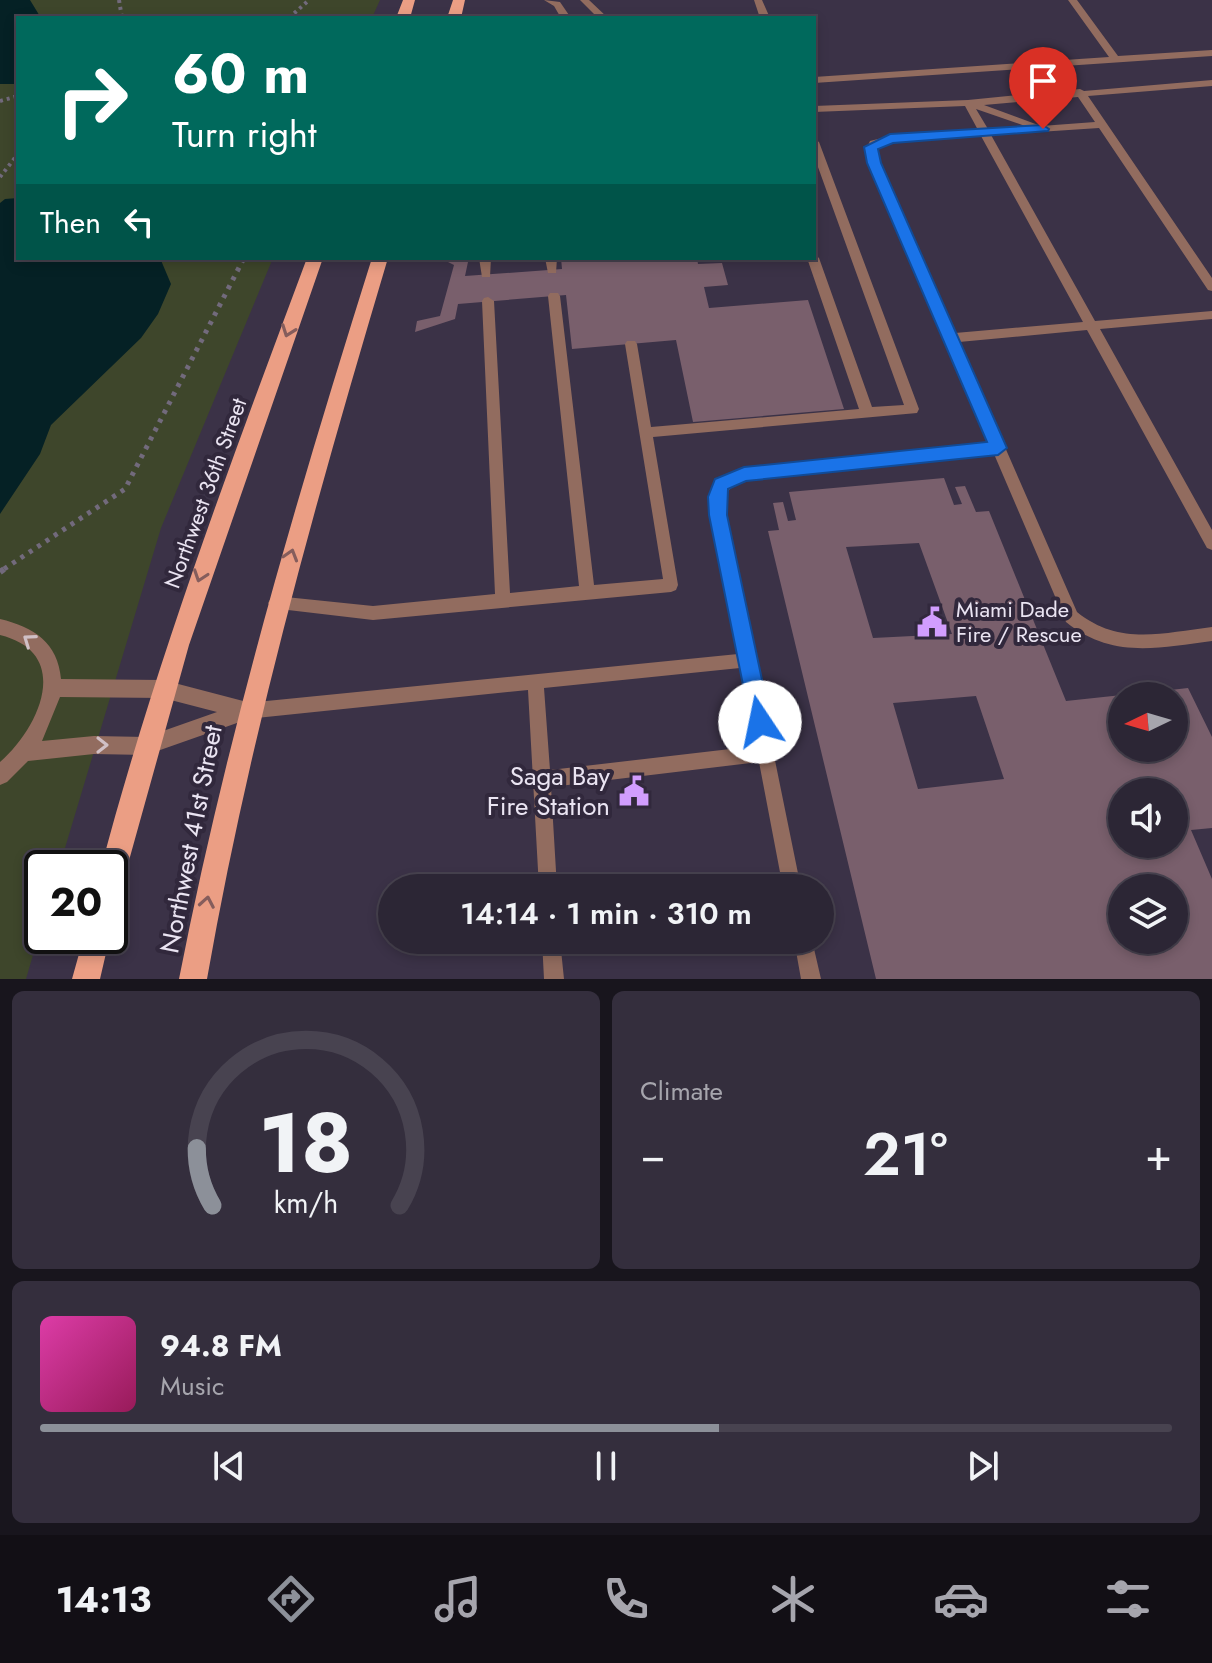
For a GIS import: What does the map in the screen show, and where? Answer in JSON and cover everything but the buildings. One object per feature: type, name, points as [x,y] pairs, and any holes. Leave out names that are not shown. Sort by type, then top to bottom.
[{"type":"main road","name":"Northwest 36th Street","points":[[146,746],[219,522],[314,260]]},
{"type":"main road","points":[[247,711],[276,603],[379,260]]},
{"type":"main road","name":"Northwest 41st Street","points":[[193,979],[247,711]]},
{"type":"main road","points":[[118,850],[146,746]]},
{"type":"main road","points":[[86,979],[92,954]]},
{"type":"street","points":[[0,627],[24,634],[43,649],[52,672],[52,700],[40,730],[25,752],[0,775]]},
{"type":"street","points":[[52,688],[163,689],[247,711]]},
{"type":"street","points":[[25,752],[94,745],[146,746],[247,711]]},
{"type":"lane","points":[[548,0],[557,4],[565,16]]},
{"type":"lane","points":[[584,0],[601,16]]},
{"type":"lane","points":[[1072,0],[1116,60]]},
{"type":"lane","points":[[816,80],[1212,53]]},
{"type":"lane","points":[[816,71],[868,76]]},
{"type":"lane","points":[[816,109],[968,103],[1207,83],[1212,96]]},
{"type":"lane","points":[[1080,92],[1212,287]]},
{"type":"lane","points":[[968,103],[1043,129]]},
{"type":"lane","points":[[968,103],[1212,544]]},
{"type":"lane","points":[[1102,125],[881,140],[870,151],[1065,608],[1077,623],[1103,638],[1123,642],[1212,634]]},
{"type":"lane","points":[[644,433],[912,409],[816,147]]},
{"type":"lane","points":[[485,260],[486,274]]},
{"type":"lane","points":[[814,260],[867,413]]},
{"type":"lane","points":[[554,296],[587,592]]},
{"type":"lane","points":[[488,301],[503,600]]},
{"type":"lane","points":[[950,338],[1212,315]]},
{"type":"lane","points":[[276,603],[373,613],[671,585],[631,344]]},
{"type":"lane","points":[[789,874],[718,515],[718,490],[725,480],[757,473],[998,448]]},
{"type":"lane","points":[[247,711],[748,660]]},
{"type":"lane","points":[[536,683],[547,874]]},
{"type":"lane","points":[[543,779],[766,753]]},
{"type":"lane","points":[[552,954],[554,979]]},
{"type":"lane","points":[[806,954],[811,979]]},
{"type":"path","points":[[291,16],[309,0]]},
{"type":"path","points":[[0,177],[16,157]]},
{"type":"path","points":[[0,572],[125,489],[243,260]]},
{"type":"shaded area","points":[[0,0],[380,0],[373,16],[16,16],[16,260],[272,260],[161,528],[64,850],[24,850],[24,954],[33,954],[26,979],[0,979]]},
{"type":"shaded area","points":[[0,0],[30,0],[40,16],[16,16],[16,84],[0,84]]},
{"type":"shaded area","points":[[16,198],[16,260],[161,260],[171,284],[158,314],[141,338],[51,425],[40,454],[0,514],[0,203]]},
{"type":"place","name":"Miami Dade Fire / Rescue","points":[[932,622]]},
{"type":"place","name":"Saga Bay Fire Station","points":[[634,791]]},
{"type":"route","points":[[760,722],[718,515],[718,490],[725,480],[744,474],[998,448],[874,163],[871,147],[881,140],[890,139],[1043,129]]}]
